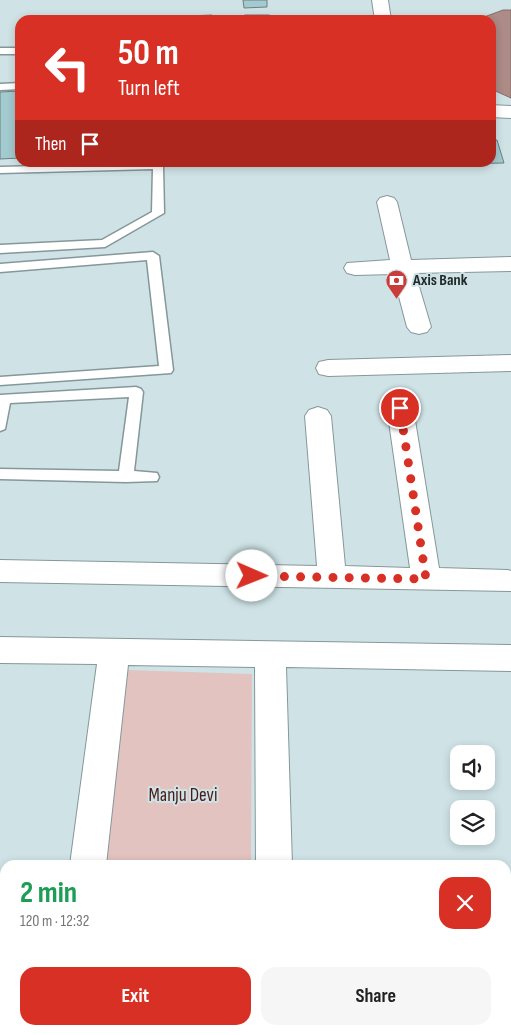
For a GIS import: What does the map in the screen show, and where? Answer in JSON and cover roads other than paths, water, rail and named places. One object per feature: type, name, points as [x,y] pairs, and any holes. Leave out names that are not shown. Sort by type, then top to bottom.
[{"type":"street","points":[[380,0],[382,15]]},
{"type":"street","points":[[387,202],[402,268],[419,327]]},
{"type":"street","points":[[355,268],[511,264]]},
{"type":"street","points":[[328,368],[511,363]]},
{"type":"street","points":[[400,408],[426,579]]},
{"type":"street","points":[[318,416],[332,577]]},
{"type":"street","points":[[0,571],[426,579],[510,588]]},
{"type":"street","points":[[0,650],[511,658]]},
{"type":"street","points":[[89,860],[114,652]]},
{"type":"street","points":[[270,654],[274,860]]},
{"type":"lane","points":[[0,51],[15,51]]},
{"type":"lane","points":[[0,87],[15,86]]},
{"type":"lane","points":[[0,170],[118,167]]},
{"type":"lane","points":[[0,249],[105,243],[158,213],[158,167]]},
{"type":"lane","points":[[0,268],[153,256],[166,370],[75,378],[0,381]]},
{"type":"lane","points":[[73,395],[75,378]]},
{"type":"lane","points":[[0,426],[4,399],[136,392],[126,477]]},
{"type":"lane","points":[[0,474],[152,477]]},
{"type":"place","name":"Axis Bank","points":[[397,299]]},
{"type":"park label","name":"Manju Devi","points":[[183,795]]}]
